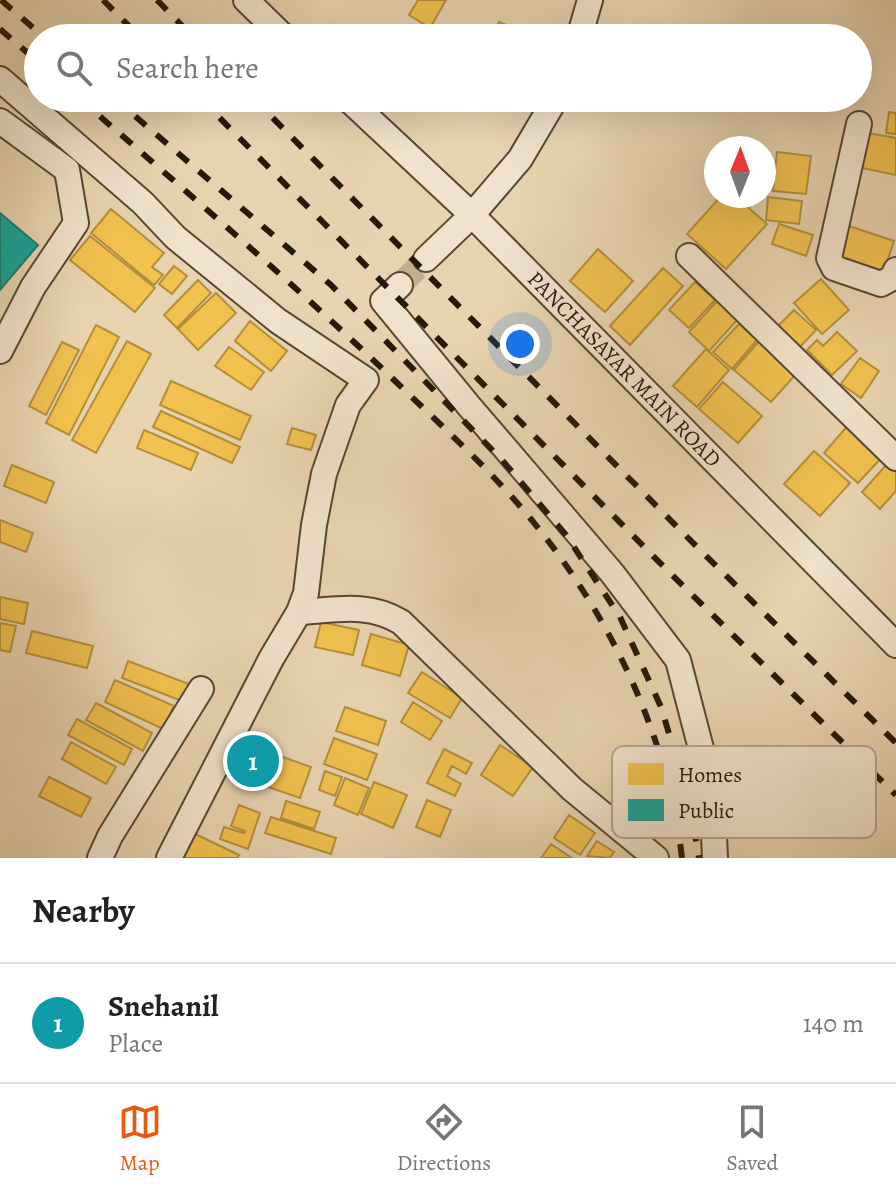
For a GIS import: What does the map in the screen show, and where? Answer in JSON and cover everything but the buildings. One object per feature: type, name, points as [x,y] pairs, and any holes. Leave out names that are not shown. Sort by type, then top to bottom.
[{"type":"street","points":[[246,0],[271,24]]},
{"type":"street","points":[[583,24],[590,0]]},
{"type":"street","points":[[0,79],[24,100]]},
{"type":"street","points":[[38,112],[143,203],[175,237],[278,321],[366,380],[348,405],[324,474],[306,593],[299,612],[169,858]]},
{"type":"street","name":"PANCHASAYAR MAIN ROAD","points":[[362,112],[472,215],[896,645]]},
{"type":"street","points":[[426,259],[472,215],[520,159],[548,112]]},
{"type":"street","points":[[0,121],[67,170],[76,223],[33,287],[0,351]]},
{"type":"street","points":[[859,124],[829,258],[834,268],[881,284],[892,278],[896,270]]},
{"type":"street","points":[[689,256],[896,458]]},
{"type":"street","points":[[400,285],[383,301],[612,573],[678,660],[700,746]]},
{"type":"street","points":[[299,612],[361,608],[384,612],[401,622],[572,789],[612,822]]},
{"type":"street","points":[[100,858],[110,836],[201,689]]},
{"type":"street","points":[[632,838],[656,858]]},
{"type":"street","points":[[714,838],[715,858]]},
{"type":"tunnel","points":[[400,285],[426,259]]},
{"type":"railway","points":[[1,0],[29,24]]},
{"type":"railway","points":[[103,0],[127,24]]},
{"type":"railway","points":[[157,0],[180,24]]},
{"type":"railway","points":[[0,29],[24,50]]},
{"type":"railway","points":[[95,112],[353,341],[519,505],[550,543],[604,626],[627,670],[657,746]]},
{"type":"railway","points":[[130,112],[331,285],[502,460],[566,535],[620,617],[661,707],[673,746]]},
{"type":"railway","points":[[214,112],[671,574],[846,746]]},
{"type":"railway","points":[[267,112],[698,548],[896,743]]},
{"type":"railway","points":[[876,775],[896,795]]},
{"type":"railway","points":[[679,838],[682,858]]},
{"type":"railway","points":[[696,838],[699,858]]},
{"type":"place","name":"Snehanil","points":[[253,761]]}]
